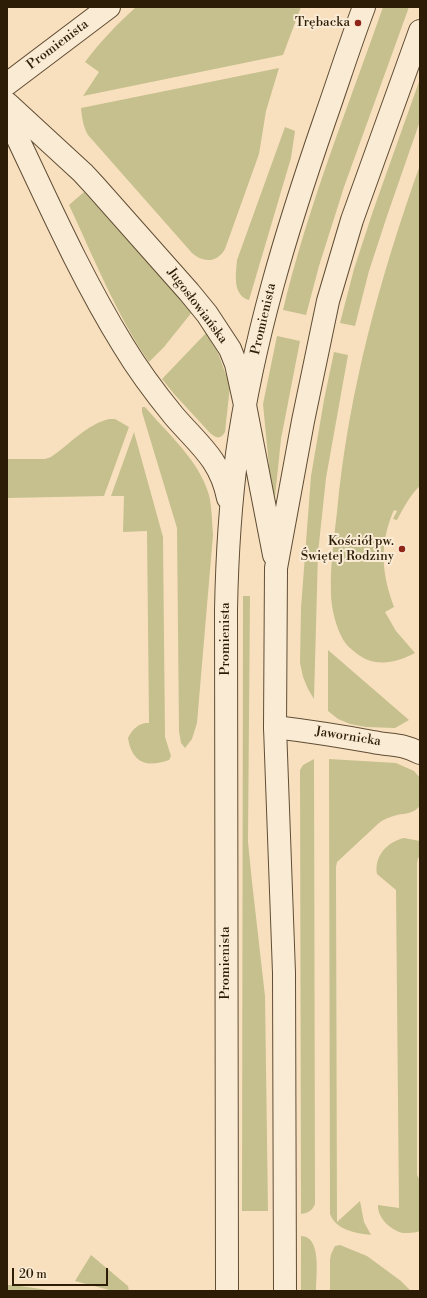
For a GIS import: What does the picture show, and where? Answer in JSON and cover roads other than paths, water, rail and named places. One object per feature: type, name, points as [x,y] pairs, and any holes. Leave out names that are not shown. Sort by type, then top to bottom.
[{"type":"street","name":"Promienista","points":[[7,84],[110,7]]},
{"type":"street","name":"Promienista","points":[[227,1291],[226,610],[227,557],[237,452],[245,405],[267,304],[286,235],[305,174],[364,7]]},
{"type":"street","points":[[285,1291],[284,973],[275,726],[276,568],[320,332],[330,294],[352,220],[420,31]]},
{"type":"street","name":"Jugosłowiańska","points":[[7,103],[91,182],[181,282],[207,314],[230,349],[236,364],[245,405],[276,568]]},
{"type":"street","points":[[7,116],[97,301],[124,346],[148,381],[175,417],[205,450],[224,479],[230,518]]},
{"type":"street","name":"Jawornicka","points":[[275,726],[379,743],[402,745],[420,753]]},
{"type":"place","name":"Trębacka","points":[[358,23]]},
{"type":"place","name":"Kościół pw. Świętej Rodziny","points":[[402,549]]}]
